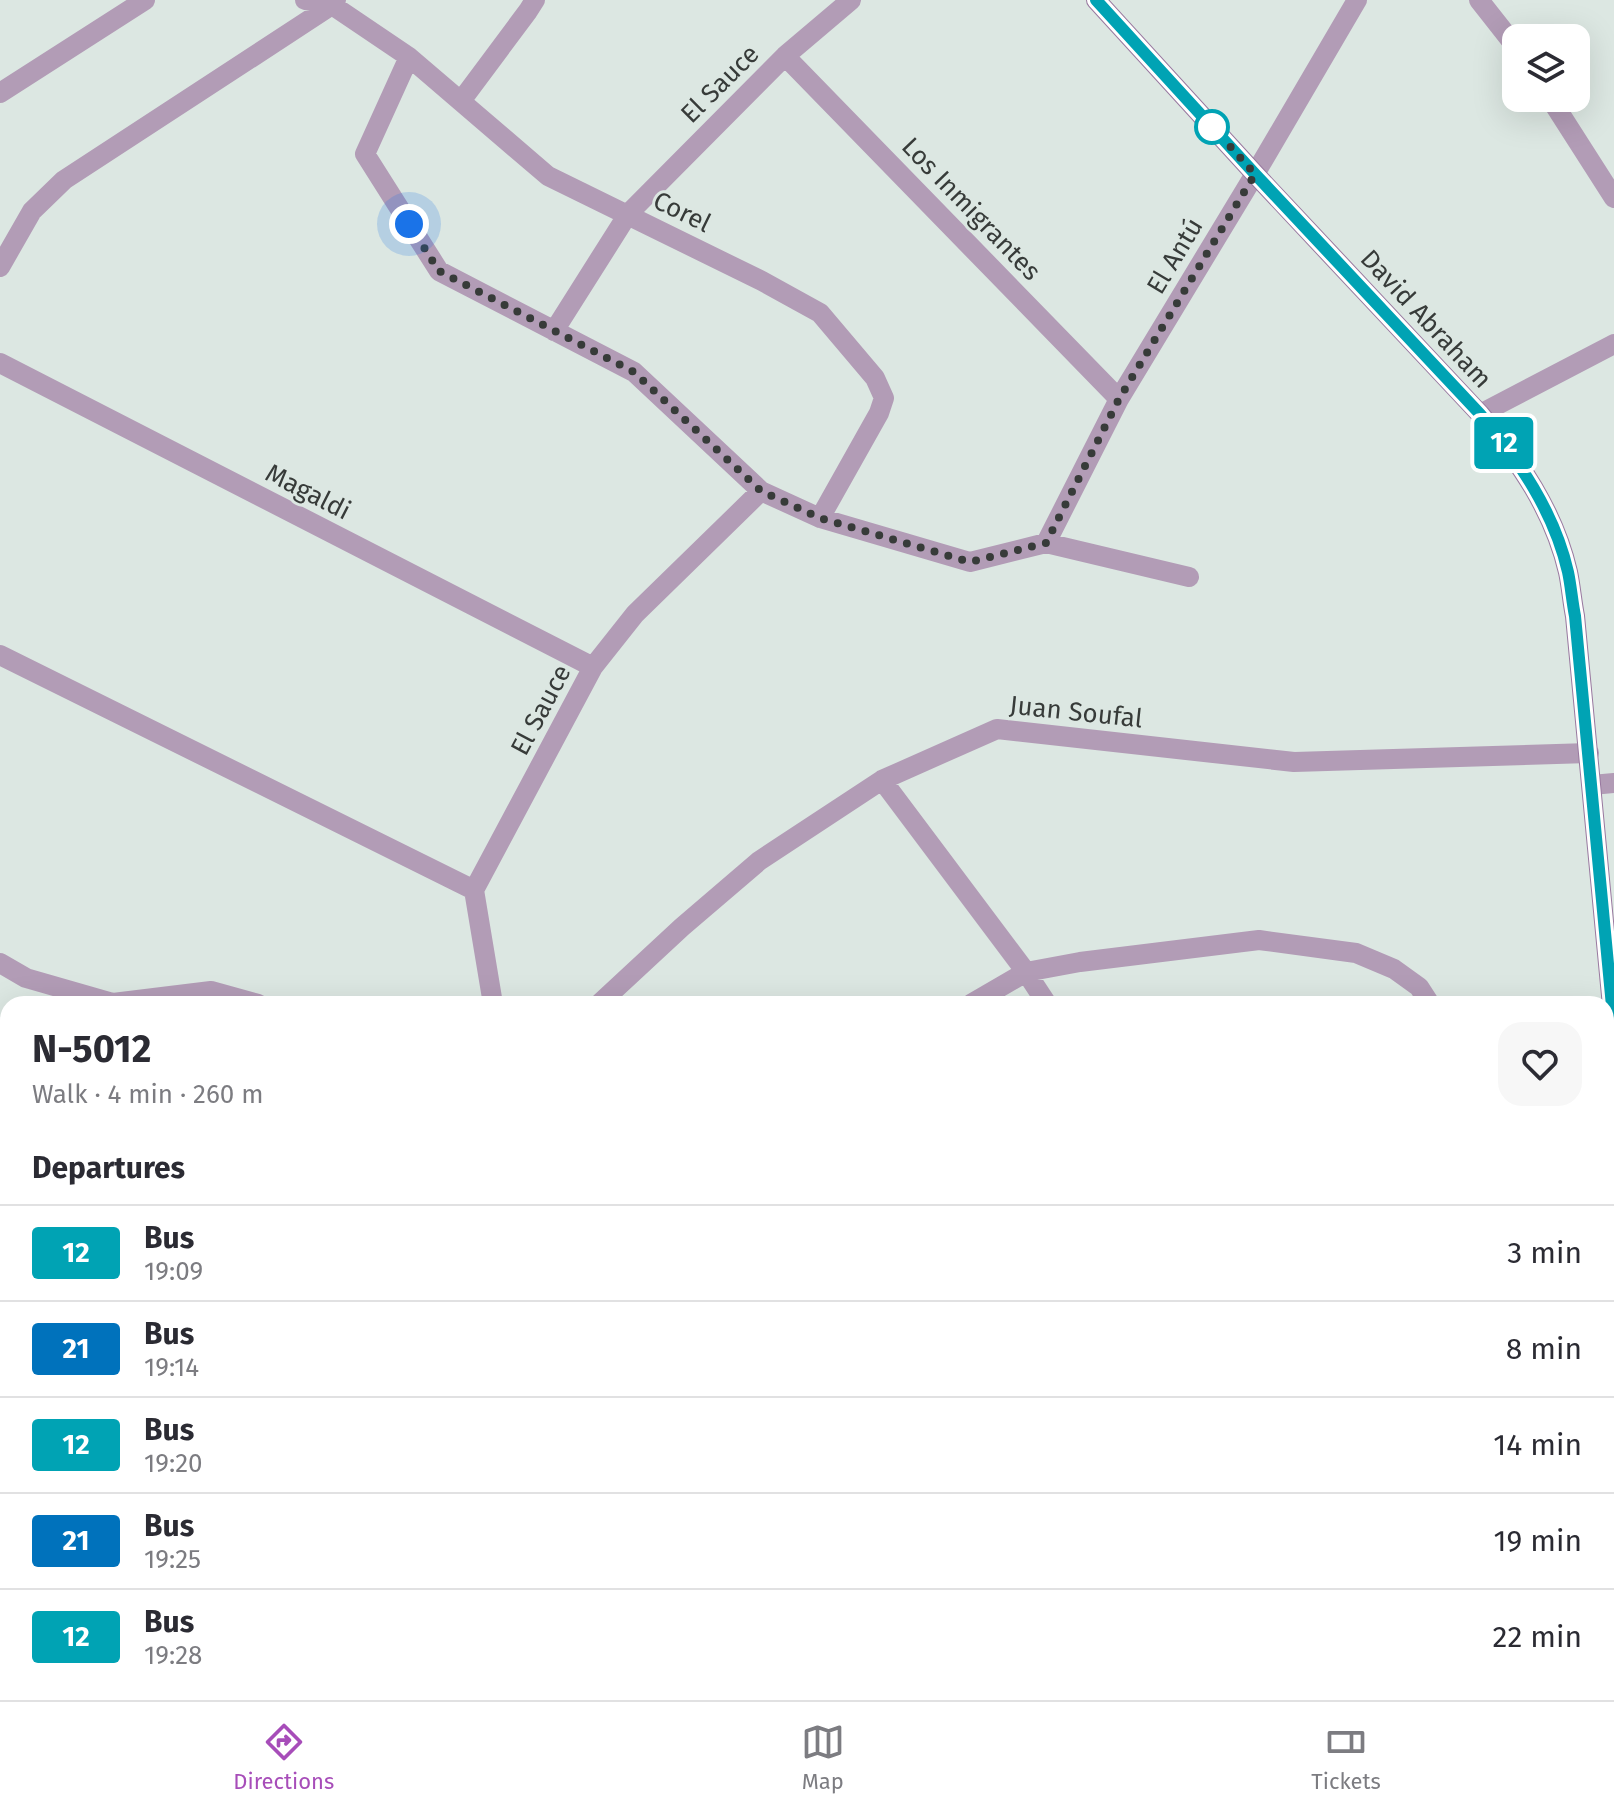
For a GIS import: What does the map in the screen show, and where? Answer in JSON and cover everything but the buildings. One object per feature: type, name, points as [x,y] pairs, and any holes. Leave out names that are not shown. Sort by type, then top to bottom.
[{"type":"main road","name":"David Abraham","points":[[1096,0],[1480,414],[1534,486],[1554,528],[1568,571],[1575,616],[1609,996]]},
{"type":"street","points":[[0,93],[145,0]]},
{"type":"street","points":[[305,0],[334,2]]},
{"type":"street","points":[[461,101],[535,0]]},
{"type":"street","name":"El Sauce","points":[[554,331],[628,214],[785,56],[851,0]]},
{"type":"street","name":"El Antú","points":[[1046,543],[1119,399],[1357,0]]},
{"type":"street","points":[[1479,0],[1502,29]]},
{"type":"street","points":[[0,267],[32,211],[64,180],[334,2]]},
{"type":"street","name":"Corel","points":[[334,2],[409,57],[548,176],[762,281],[820,313],[875,378],[884,398],[879,413],[820,518]]},
{"type":"street","name":"Los Inmigrantes","points":[[785,56],[1119,399]]},
{"type":"street","points":[[409,57],[365,154],[439,271],[634,372],[761,491],[820,518],[970,562],[1046,543],[1189,577]]},
{"type":"street","points":[[1559,112],[1614,198]]},
{"type":"street","points":[[1480,414],[1614,344]]},
{"type":"street","name":"Magaldi","points":[[0,363],[593,667]]},
{"type":"street","name":"El Sauce","points":[[474,890],[593,667],[635,614],[761,491]]},
{"type":"street","points":[[0,655],[474,890],[492,996]]},
{"type":"street","name":"Juan Soufal","points":[[608,996],[759,861],[882,780],[997,729],[1294,762],[1589,753]]},
{"type":"street","points":[[882,780],[1042,996]]},
{"type":"street","points":[[1592,785],[1614,783]]},
{"type":"street","points":[[985,996],[1026,972],[1080,962],[1259,940],[1356,953],[1394,969],[1419,987],[1425,996]]},
{"type":"street","points":[[0,963],[26,978],[86,996]]},
{"type":"street","points":[[173,996],[211,991],[229,996]]},
{"type":"bus line","name":"12","points":[[1096,0],[1480,414],[1534,486],[1554,528],[1568,571],[1575,616],[1611,996]]},
{"type":"route","points":[[409,224],[439,271],[634,372],[761,491],[820,518],[970,562],[1046,543],[1119,399],[1255,174],[1207,121],[1212,127]]}]
